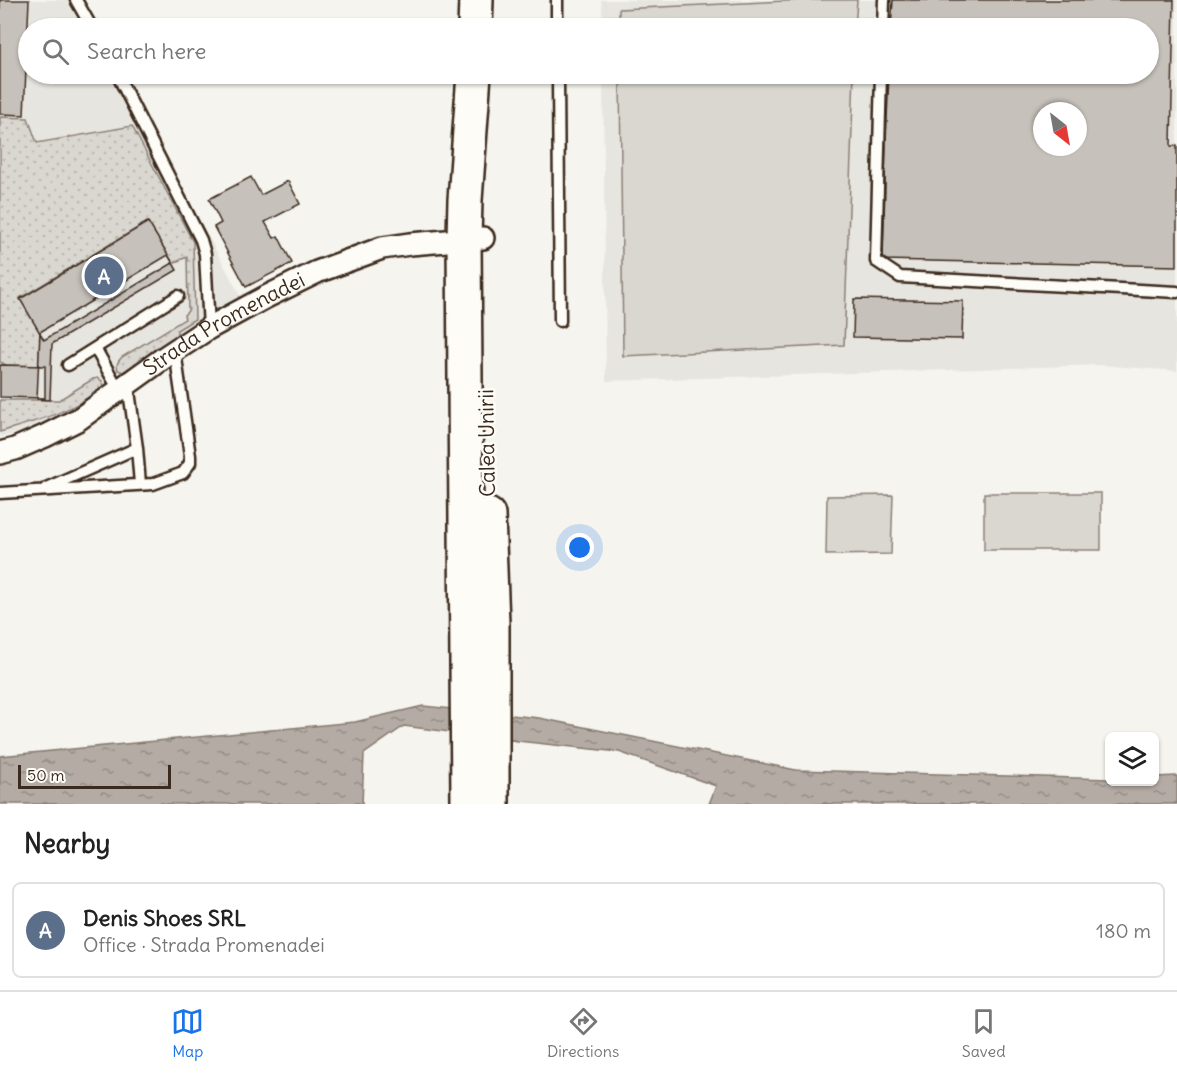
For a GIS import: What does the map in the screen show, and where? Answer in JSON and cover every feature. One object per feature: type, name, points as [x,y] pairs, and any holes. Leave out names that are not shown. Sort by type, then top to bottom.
[{"type":"main road","points":[[475,18],[476,0]]},
{"type":"main road","name":"Calea Unirii","points":[[468,804],[488,519],[474,238],[465,200],[474,84]]},
{"type":"main road","name":"Calea Unirii","points":[[480,623],[492,804]]},
{"type":"street","name":"Strada Promenadei","points":[[0,453],[15,449],[79,419],[208,328],[317,272],[382,248],[474,238]]},
{"type":"lane","points":[[76,0],[86,18]]},
{"type":"lane","points":[[557,0],[557,18]]},
{"type":"lane","points":[[883,18],[884,0]]},
{"type":"lane","points":[[122,84],[201,240],[205,254],[208,328]]},
{"type":"lane","points":[[558,84],[560,321]]},
{"type":"lane","points":[[881,84],[876,261],[900,277],[1177,292]]},
{"type":"lane","points":[[68,365],[178,296]]},
{"type":"lane","points":[[96,348],[124,387],[137,448],[140,484]]},
{"type":"lane","points":[[0,493],[153,484],[183,473],[190,463],[175,351]]},
{"type":"lane","points":[[40,491],[137,448]]},
{"type":"shaded area","points":[[0,0],[81,0],[91,18],[18,18],[18,84],[126,84],[242,299],[95,418],[0,437]]},
{"type":"shaded area","points":[[601,0],[1177,0],[1177,371],[1100,365],[606,381],[603,84],[1159,84],[1159,18],[603,18]]},
{"type":"shaded area","points":[[805,0],[857,0],[856,18],[619,18],[619,9]]},
{"type":"shaded area","points":[[620,84],[854,84],[844,345],[623,356]]},
{"type":"shaded area","points":[[0,117],[28,118],[37,143],[132,126],[193,242],[195,319],[177,330],[177,336],[123,372],[118,370],[117,366],[122,357],[185,319],[184,315],[188,311],[187,257],[173,263],[147,222],[20,298],[40,332],[39,366],[6,365],[0,362]]},
{"type":"shaded area","points":[[98,378],[102,381],[103,387],[79,403],[54,415],[0,432],[0,400],[59,400]]},
{"type":"shaded area","points":[[984,493],[1101,493],[1101,550],[984,550]]},
{"type":"shaded area","points":[[893,495],[891,554],[826,555],[827,496]]},
{"type":"water","points":[[423,706],[539,718],[796,770],[1105,779],[1105,786],[1159,786],[1159,777],[1177,776],[1177,804],[709,804],[716,786],[619,752],[404,726],[364,754],[362,804],[0,804],[0,756],[355,722]]},
{"type":"building","points":[[0,0],[29,0],[28,18],[18,18],[18,84],[25,84],[24,115],[0,114]]},
{"type":"building","points":[[893,0],[1174,0],[1171,146],[1177,146],[1177,266],[883,260],[889,84],[1159,84],[1159,18],[892,18]]},
{"type":"building","points":[[251,177],[261,195],[288,181],[300,204],[265,222],[274,238],[278,236],[292,263],[246,287],[214,227],[221,223],[209,199]]},
{"type":"building","points":[[148,222],[173,263],[44,340],[20,299]]},
{"type":"building","points":[[168,255],[177,270],[52,344],[50,400],[37,399],[40,332]]},
{"type":"building","points":[[854,299],[963,301],[962,339],[853,337]]},
{"type":"building","points":[[0,365],[45,366],[45,398],[0,397]]},
{"type":"place","name":"Denis Shoes SRL","points":[[104,276]]}]
